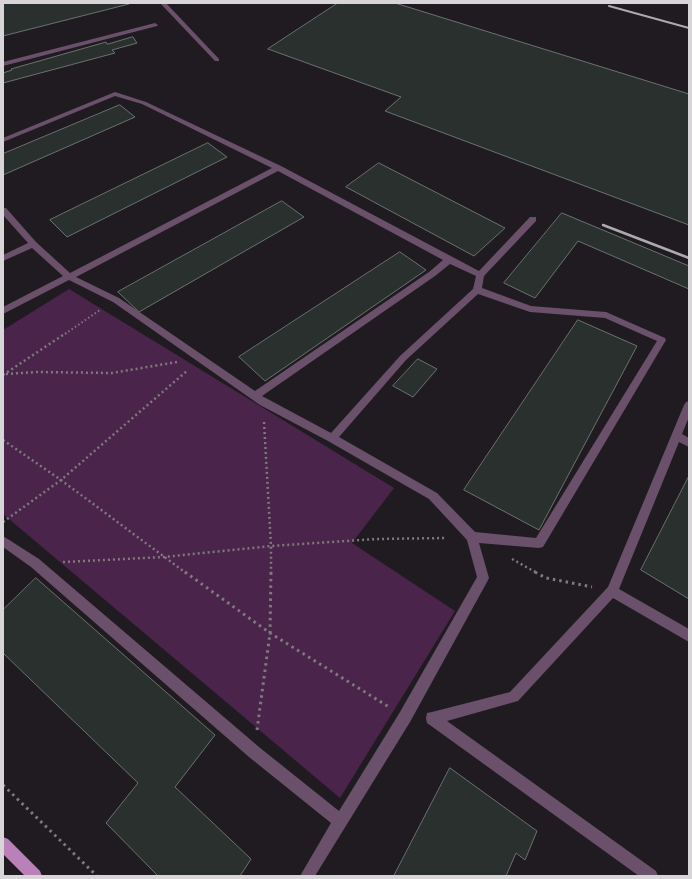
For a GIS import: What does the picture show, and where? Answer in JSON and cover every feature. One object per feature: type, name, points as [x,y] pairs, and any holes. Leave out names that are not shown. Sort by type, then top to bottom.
[{"type":"main road","points":[[3,844],[35,876]]},
{"type":"lane","points":[[163,3],[217,60]]},
{"type":"lane","points":[[3,64],[155,25]]},
{"type":"lane","points":[[3,140],[115,94],[144,103],[278,168],[449,260],[480,275]]},
{"type":"lane","points":[[3,312],[278,168]]},
{"type":"lane","points":[[3,210],[33,244],[69,277],[116,300],[263,402],[332,438],[432,496],[472,537],[483,578],[406,717],[307,876]]},
{"type":"lane","points":[[332,438],[403,358],[477,290],[480,275],[533,220]]},
{"type":"lane","points":[[3,258],[33,244]]},
{"type":"lane","points":[[255,396],[432,274],[449,260]]},
{"type":"lane","points":[[472,537],[539,543],[662,340],[606,316],[530,309],[477,290]]},
{"type":"lane","points":[[651,876],[432,718],[514,697],[612,591],[689,405]]},
{"type":"lane","points":[[676,436],[689,444]]},
{"type":"lane","points":[[3,541],[34,563],[254,752],[341,822]]},
{"type":"lane","points":[[612,591],[689,636]]},
{"type":"path","points":[[4,374],[116,300]]},
{"type":"path","points":[[4,374],[37,372],[112,373],[201,358]]},
{"type":"path","points":[[3,522],[61,480],[201,358]]},
{"type":"path","points":[[254,752],[270,633],[271,546],[263,402]]},
{"type":"path","points":[[3,440],[61,480],[164,557],[270,633],[406,717]]},
{"type":"path","points":[[34,563],[164,557],[271,546],[376,539],[472,537]]},
{"type":"path","points":[[506,556],[546,578],[612,591]]},
{"type":"path","points":[[3,784],[97,876]]},
{"type":"shaded area","points":[[69,289],[394,488],[352,543],[455,611],[340,798],[3,514],[3,330]]},
{"type":"building","points":[[3,3],[128,3],[129,4],[3,36]]},
{"type":"building","points":[[338,3],[395,3],[689,94],[689,225],[385,111],[401,97],[268,49]]},
{"type":"building","points":[[133,37],[137,43],[112,50],[115,53],[3,83],[3,73],[12,70],[11,69],[106,42],[107,44]]},
{"type":"building","points":[[120,105],[135,117],[3,175],[3,154]]},
{"type":"building","points":[[208,143],[227,157],[67,237],[50,220]]},
{"type":"building","points":[[379,163],[505,228],[474,256],[346,187]]},
{"type":"building","points":[[282,201],[304,217],[139,312],[118,292]]},
{"type":"building","points":[[562,213],[689,266],[689,289],[578,241],[535,298],[504,283]]},
{"type":"building","points":[[400,252],[426,270],[265,381],[239,357]]},
{"type":"building","points":[[578,320],[637,346],[539,530],[464,490]]},
{"type":"building","points":[[418,359],[437,369],[413,397],[393,386]]},
{"type":"building","points":[[689,476],[689,599],[641,570]]},
{"type":"building","points":[[36,578],[215,735],[175,787],[251,859],[240,876],[158,876],[106,823],[138,783],[3,653],[3,610]]},
{"type":"building","points":[[450,768],[537,831],[525,860],[516,853],[506,876],[394,876]]},
{"type":"railway","points":[[609,6],[689,28]]},
{"type":"railway","points":[[603,225],[689,258]]}]
